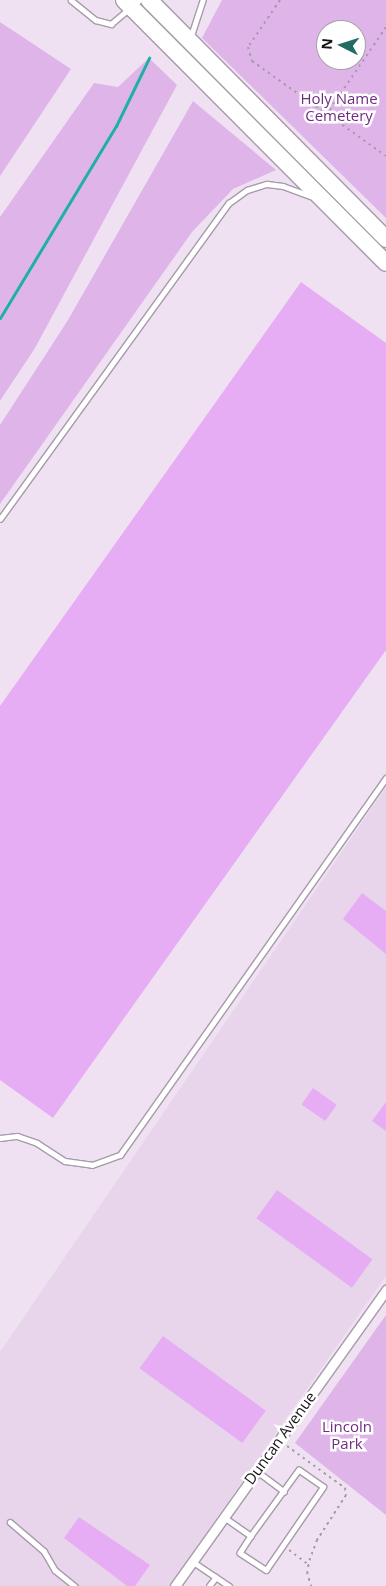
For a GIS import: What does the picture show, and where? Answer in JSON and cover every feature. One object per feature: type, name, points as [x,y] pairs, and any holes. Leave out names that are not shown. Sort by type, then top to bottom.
[{"type":"highway","points":[[149,0],[386,239]]},
{"type":"highway","points":[[132,3],[386,263]]},
{"type":"street","name":"Duncan Avenue","points":[[175,1586],[386,1290]]},
{"type":"lane","points":[[71,0],[96,20],[111,24],[132,3]]},
{"type":"lane","points":[[190,42],[195,17],[203,0]]},
{"type":"lane","points":[[0,519],[235,197],[261,185],[283,186],[327,203]]},
{"type":"lane","points":[[0,1138],[17,1136],[37,1143],[65,1161],[92,1165],[120,1155],[386,778]]},
{"type":"lane","points":[[299,1470],[323,1487],[266,1570],[240,1553],[284,1491],[299,1470]]},
{"type":"lane","points":[[257,1471],[284,1491]]},
{"type":"lane","points":[[224,1517],[251,1536]]},
{"type":"lane","points":[[10,1522],[44,1551],[56,1570],[75,1586]]},
{"type":"lane","points":[[192,1561],[229,1586]]},
{"type":"lane","points":[[209,1586],[216,1577]]},
{"type":"path","points":[[280,0],[252,41],[249,56],[256,65],[386,156]]},
{"type":"path","points":[[326,115],[386,27]]},
{"type":"path","points":[[283,1546],[309,1565]]},
{"type":"shaded area","points":[[386,787],[386,1276],[169,1586],[0,1586],[0,1352]]},
{"type":"green space","name":"Holy Name Cemetery","points":[[222,0],[386,0],[386,218],[202,38]]},
{"type":"green space","points":[[0,22],[71,69],[0,176]]},
{"type":"green space","points":[[149,58],[177,85],[35,348],[0,401],[0,217],[94,83],[118,87]]},
{"type":"green space","points":[[193,101],[276,170],[233,189],[192,232],[0,504],[0,425],[68,320]]},
{"type":"green space","name":"Lincoln Park","points":[[386,1315],[386,1515],[295,1443]]},
{"type":"building","points":[[301,282],[386,343],[386,650],[53,1118],[0,1080],[0,706]]},
{"type":"building","points":[[362,893],[386,911],[386,954],[343,919]]},
{"type":"building","points":[[313,1088],[337,1105],[325,1121],[302,1104]]},
{"type":"building","points":[[386,1102],[386,1131],[372,1121]]},
{"type":"building","points":[[277,1190],[372,1259],[352,1288],[256,1218]]},
{"type":"building","points":[[163,1336],[266,1411],[242,1443],[139,1368]]},
{"type":"building","points":[[79,1517],[150,1565],[135,1586],[127,1586],[64,1538]]},
{"type":"waterway","points":[[0,318],[116,126],[149,58]]}]
